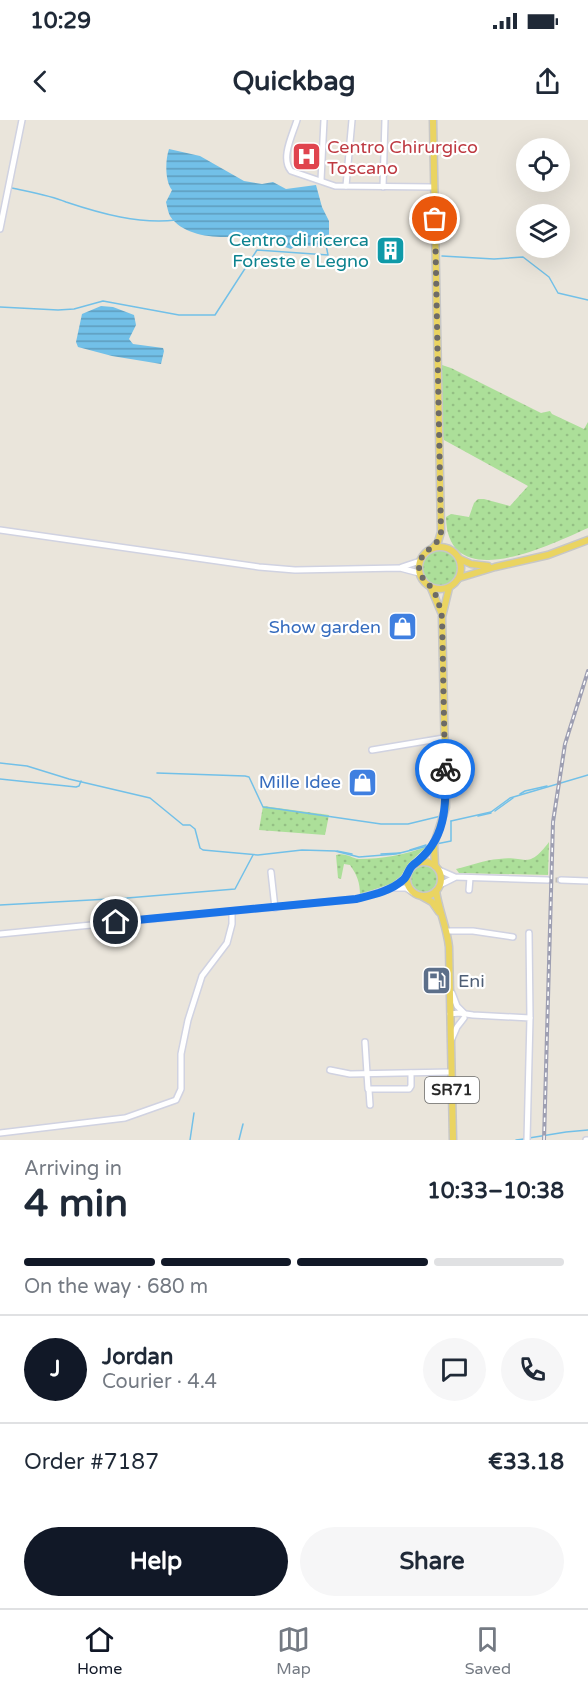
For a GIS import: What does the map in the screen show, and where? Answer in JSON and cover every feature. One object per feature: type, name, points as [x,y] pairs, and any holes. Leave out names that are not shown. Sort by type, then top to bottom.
[{"type":"main road","points":[[419,573],[420,561],[425,553],[438,542],[441,532],[433,120]]},
{"type":"main road","points":[[441,532],[448,548]]},
{"type":"main road","points":[[459,578],[495,567],[535,559],[588,540]]},
{"type":"main road","points":[[431,587],[449,588],[459,578],[462,569],[456,553],[448,548],[433,548]]},
{"type":"main road","points":[[460,559],[478,565],[495,567]]},
{"type":"main road","name":"SR71","points":[[406,877],[410,868],[418,863],[434,844],[446,807],[442,617],[439,603],[431,587],[419,573]]},
{"type":"main road","name":"SR71","points":[[442,617],[449,588]]},
{"type":"main road","name":"SR71","points":[[434,844],[437,868],[441,875],[438,888],[441,915]]},
{"type":"main road","points":[[418,863],[424,862],[437,868]]},
{"type":"main road","points":[[406,877],[406,882],[412,892]]},
{"type":"main road","points":[[422,896],[432,894],[438,888]]},
{"type":"main road","name":"SR71","points":[[412,892],[432,902],[448,931],[453,1139]]},
{"type":"street","points":[[0,229],[22,120]]},
{"type":"street","points":[[297,120],[288,148],[289,170],[331,185],[434,187]]},
{"type":"street","points":[[321,180],[324,120]]},
{"type":"street","points":[[346,186],[352,120]]},
{"type":"street","points":[[383,187],[385,120]]},
{"type":"street","points":[[0,194],[7,194]]},
{"type":"street","points":[[0,530],[259,567],[296,570],[400,568],[419,573]]},
{"type":"street","points":[[400,568],[420,561]]},
{"type":"street","points":[[372,750],[444,738]]},
{"type":"street","points":[[437,868],[455,878],[548,880]]},
{"type":"street","points":[[271,872],[275,908]]},
{"type":"street","points":[[392,888],[406,877]]},
{"type":"street","points":[[438,888],[455,878]]},
{"type":"street","points":[[469,890],[470,878]]},
{"type":"street","points":[[561,880],[588,881]]},
{"type":"street","points":[[0,934],[341,902],[392,888],[406,888],[412,892]]},
{"type":"street","points":[[0,1133],[125,1118],[176,1100],[181,1089],[181,1054],[188,1020],[202,976],[227,943],[232,924],[232,911]]},
{"type":"street","points":[[448,931],[472,931],[513,937]]},
{"type":"street","points":[[527,1140],[530,1018],[529,933]]},
{"type":"street","points":[[450,986],[455,1004],[465,1016]]},
{"type":"street","points":[[450,1014],[530,1018]]},
{"type":"street","points":[[451,1042],[455,1030],[465,1016]]},
{"type":"street","points":[[365,1042],[370,1105]]},
{"type":"street","points":[[330,1070],[346,1074],[451,1072]]},
{"type":"street","points":[[369,1090],[409,1089],[411,1073]]},
{"type":"green space","points":[[442,365],[541,413],[550,411],[584,429],[588,422],[588,528],[550,545],[503,558],[481,560],[463,554],[451,541],[446,517],[451,514],[469,517],[478,499],[510,506],[528,486],[444,440],[442,434]]},
{"type":"green space","points":[[440,550],[453,555],[458,568],[453,581],[440,586],[427,581],[422,568],[427,555]]},
{"type":"green space","points":[[263,806],[329,815],[325,835],[259,830]]},
{"type":"green space","points":[[549,842],[548,875],[459,873],[456,869],[508,858],[531,859]]},
{"type":"green space","points":[[426,847],[408,864],[398,881],[360,895],[358,879],[350,865],[344,864],[341,879],[338,878],[336,855],[359,859],[376,858]]},
{"type":"green space","points":[[424,866],[433,870],[437,879],[433,888],[424,892],[415,888],[411,879],[415,870]]},
{"type":"water","points":[[169,149],[200,156],[244,181],[262,184],[273,182],[286,189],[316,185],[322,207],[329,221],[329,243],[325,247],[297,245],[291,249],[268,241],[251,239],[249,235],[206,236],[185,229],[170,216],[166,202],[172,190],[166,171]]},
{"type":"water","points":[[101,306],[113,307],[134,315],[136,325],[129,339],[133,344],[163,348],[161,364],[112,356],[78,347],[76,342],[82,314]]},
{"type":"waterway","points":[[12,188],[120,217],[148,221],[176,220]]},
{"type":"waterway","points":[[0,307],[58,310],[74,309],[103,301],[179,315],[215,315],[257,250],[328,255],[326,245]]},
{"type":"waterway","points":[[442,256],[494,259],[523,257],[549,277],[558,293],[588,300]]},
{"type":"waterway","points":[[0,763],[27,766],[69,779],[150,798],[183,825],[190,825],[195,829],[200,848],[203,850],[258,855],[302,850],[335,851],[359,857],[396,854],[428,846]]},
{"type":"waterway","points":[[157,773],[249,777],[263,807],[381,824],[408,824],[441,816]]},
{"type":"waterway","points":[[451,821],[491,812],[510,798],[588,775]]},
{"type":"waterway","points":[[0,779],[76,787],[81,781]]},
{"type":"waterway","points":[[520,794],[547,786]]},
{"type":"waterway","points":[[495,811],[513,798]]},
{"type":"waterway","points":[[478,816],[491,813]]},
{"type":"waterway","points":[[436,844],[451,841],[451,821]]},
{"type":"waterway","points":[[410,850],[426,845]]},
{"type":"waterway","points":[[337,851],[352,854]]},
{"type":"waterway","points":[[381,854],[400,853]]},
{"type":"waterway","points":[[0,905],[235,889],[253,855]]},
{"type":"waterway","points":[[190,1140],[194,1113]]},
{"type":"waterway","points":[[239,1140],[243,1124]]},
{"type":"waterway","points":[[529,1138],[588,1130]]},
{"type":"waterway","points":[[516,1140],[524,1139]]},
{"type":"tunnel","points":[[548,880],[561,880]]},
{"type":"railway","points":[[544,1140],[553,822],[565,744],[588,671]]},
{"type":"way so far","points":[[435,219],[441,532],[436,545],[422,556],[419,569],[421,577],[431,587],[439,603],[442,617],[445,769]]},
{"type":"place","name":"Centro Chirurgico Toscano","points":[[306,157]]},
{"type":"place","name":"Centro di ricerca Foreste e Legno","points":[[390,250]]},
{"type":"place","name":"Show garden","points":[[402,627]]},
{"type":"place","name":"Mille Idee","points":[[362,782]]},
{"type":"place","name":"Eni","points":[[437,981]]},
{"type":"route","points":[[116,922],[356,899],[392,888],[406,877],[410,868],[418,863],[434,844],[446,807],[445,769]]}]
